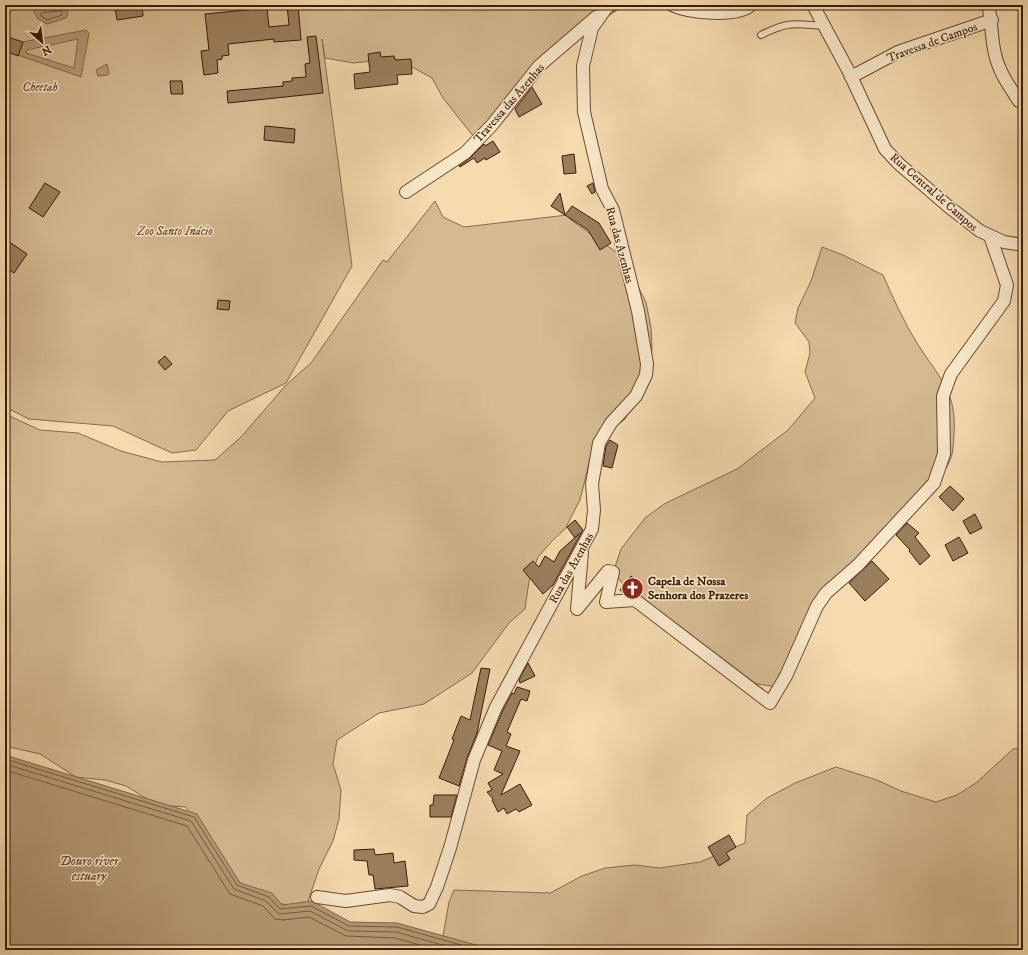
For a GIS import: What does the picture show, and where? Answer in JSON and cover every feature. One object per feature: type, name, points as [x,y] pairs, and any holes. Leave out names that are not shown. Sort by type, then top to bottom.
[{"type":"street","points":[[672,5],[680,8],[726,13],[745,10],[751,5]]},
{"type":"street","name":"Rua Central de Campos","points":[[813,5],[851,77],[884,148],[899,164],[949,207],[980,231],[1004,242],[1023,245]]},
{"type":"street","points":[[988,5],[992,20],[995,54],[1004,80],[1020,100]]},
{"type":"street","name":"Travessa das Azenhas","points":[[406,192],[465,153],[492,125],[539,66],[609,6]]},
{"type":"street","name":"Rua das Azenhas","points":[[317,897],[346,901],[390,895],[400,897],[414,906],[423,907],[429,904],[437,888],[450,848],[474,760],[496,707],[592,529],[594,510],[592,484],[599,443],[611,423],[636,396],[646,375],[647,364],[638,312],[614,210],[602,189],[584,112],[583,66],[592,28],[609,6]]},
{"type":"street","name":"Travessa de Campos","points":[[851,77],[898,52],[992,20]]},
{"type":"street","points":[[582,548],[577,609],[608,571],[613,572],[606,602],[635,600],[770,703],[786,676],[817,606],[826,593],[858,565],[934,483],[944,454],[943,396],[951,374],[1004,301],[1007,285],[990,236]]},
{"type":"lane","points":[[761,36],[781,25],[799,23],[824,26]]},
{"type":"green space","name":"Zoo Santo Inácio","points":[[5,5],[625,5],[538,62],[489,132],[473,136],[443,98],[432,78],[394,58],[354,63],[325,58],[322,39],[352,266],[286,383],[228,411],[196,450],[172,453],[113,426],[29,419],[5,407]]},
{"type":"green space","points":[[435,201],[443,217],[464,227],[567,215],[571,220],[623,257],[646,302],[651,328],[652,349],[648,373],[638,398],[625,419],[603,437],[590,459],[580,500],[565,529],[538,557],[529,581],[525,609],[509,623],[472,673],[424,704],[379,713],[337,740],[333,764],[341,790],[339,819],[333,841],[319,869],[306,907],[271,902],[260,899],[252,894],[231,872],[209,843],[186,807],[157,805],[126,786],[105,780],[76,777],[40,754],[5,746],[5,414],[40,430],[78,433],[121,451],[162,462],[215,460],[241,437],[286,385],[311,363],[383,260],[387,262]]},
{"type":"green space","points":[[822,247],[843,255],[883,275],[908,327],[945,386],[953,407],[953,446],[951,458],[944,472],[813,607],[776,687],[734,680],[724,664],[695,638],[646,607],[621,582],[614,570],[621,549],[645,518],[664,504],[737,469],[788,430],[815,398],[805,372],[810,353],[809,342],[795,323],[798,308],[811,281]]},
{"type":"green space","points":[[1023,748],[1023,950],[478,950],[443,936],[449,902],[454,890],[550,893],[582,876],[605,868],[635,865],[660,868],[700,862],[745,843],[747,815],[767,798],[795,783],[836,767],[877,780],[901,791],[936,802],[957,795],[976,783],[1013,749]]},
{"type":"water","points":[[65,6],[68,14],[66,18],[47,24],[38,19],[34,12],[37,9]]},
{"type":"water","points":[[86,30],[89,33],[81,77],[18,55],[23,42]],"holes":[[[78,39],[74,68],[26,53],[27,50]]]},
{"type":"water","points":[[107,64],[108,75],[98,76],[96,70]]},
{"type":"water","name":"Douro river estuary","points":[[5,755],[197,814],[240,883],[272,893],[282,905],[312,901],[350,922],[397,923],[494,950],[5,950]]},
{"type":"building","points":[[142,5],[143,16],[117,20],[115,7]]},
{"type":"building","points":[[287,5],[298,5],[301,40],[274,42],[274,39],[228,44],[229,55],[222,56],[222,59],[217,60],[218,73],[204,75],[201,51],[209,50],[205,14],[267,8],[269,27],[289,25]]},
{"type":"building","points":[[316,36],[323,93],[228,103],[227,91],[283,86],[283,82],[292,81],[292,78],[306,77],[305,64],[310,63],[307,37]]},
{"type":"building","points":[[8,37],[23,42],[18,56],[5,51]]},
{"type":"building","points":[[380,52],[381,57],[394,56],[395,60],[411,59],[412,74],[397,75],[398,84],[355,89],[354,74],[370,72],[368,54]]},
{"type":"building","points":[[170,81],[182,81],[183,94],[171,94]]},
{"type":"building","points":[[532,87],[542,104],[519,117],[515,109]]},
{"type":"building","points":[[265,126],[295,129],[294,143],[264,140]]},
{"type":"building","points":[[493,141],[500,152],[486,160],[485,158],[477,163],[474,158],[460,167],[459,166],[470,158],[484,144],[485,146]]},
{"type":"building","points":[[574,154],[576,173],[564,174],[562,156]]},
{"type":"building","points":[[45,183],[60,192],[43,217],[29,208]]},
{"type":"building","points":[[593,183],[595,192],[592,194],[587,186]]},
{"type":"building","points":[[560,193],[565,215],[551,206]]},
{"type":"building","points":[[572,206],[599,223],[611,243],[600,250],[588,230],[565,215]]},
{"type":"building","points":[[5,239],[27,254],[14,273],[5,267]]},
{"type":"building","points":[[218,300],[230,301],[229,310],[217,309]]},
{"type":"building","points":[[165,356],[172,364],[165,370],[158,362]]},
{"type":"building","points":[[610,440],[618,445],[612,468],[603,466],[606,446]]},
{"type":"building","points":[[950,486],[964,499],[953,511],[939,497]]},
{"type":"building","points":[[975,514],[982,528],[970,534],[963,521]]},
{"type":"building","points":[[575,520],[583,530],[553,585],[543,594],[523,570],[533,561],[539,567],[545,556],[554,562],[560,551],[575,538],[567,527]]},
{"type":"building","points":[[907,523],[919,533],[915,537],[930,556],[920,565],[909,551],[910,550],[896,535]]},
{"type":"building","points":[[959,537],[968,553],[953,561],[945,545]]},
{"type":"building","points":[[872,561],[889,579],[865,601],[849,583]]},
{"type":"building","name":"Capela de Nossa Senhora dos Prazeres","points":[[631,576],[643,586],[637,593],[632,591],[624,593],[620,590]]},
{"type":"building","points":[[528,663],[535,676],[520,683],[519,680]]},
{"type":"building","points":[[481,668],[490,669],[477,733],[467,758],[459,786],[439,778],[454,740],[452,739],[461,716],[470,720]]},
{"type":"building","points":[[517,687],[530,691],[527,701],[521,699],[507,732],[511,734],[506,746],[520,751],[501,795],[520,784],[532,805],[519,812],[516,809],[507,814],[504,808],[498,812],[492,800],[493,799],[487,792],[492,790],[488,783],[503,774],[494,770],[502,751],[488,745],[503,710]]},
{"type":"building","points":[[434,795],[457,795],[451,817],[430,817],[430,805],[433,805]]},
{"type":"building","points":[[729,835],[736,847],[726,853],[730,859],[719,866],[708,847]]},
{"type":"building","points":[[374,849],[375,855],[393,853],[394,863],[405,861],[408,886],[375,889],[373,875],[369,875],[367,861],[354,860],[354,850]]},
{"type":"place","name":"Capela de Nossa Senhora dos Prazeres","points":[[632,588]]},
{"type":"park label","name":"Cheetah","points":[[40,87]]}]
